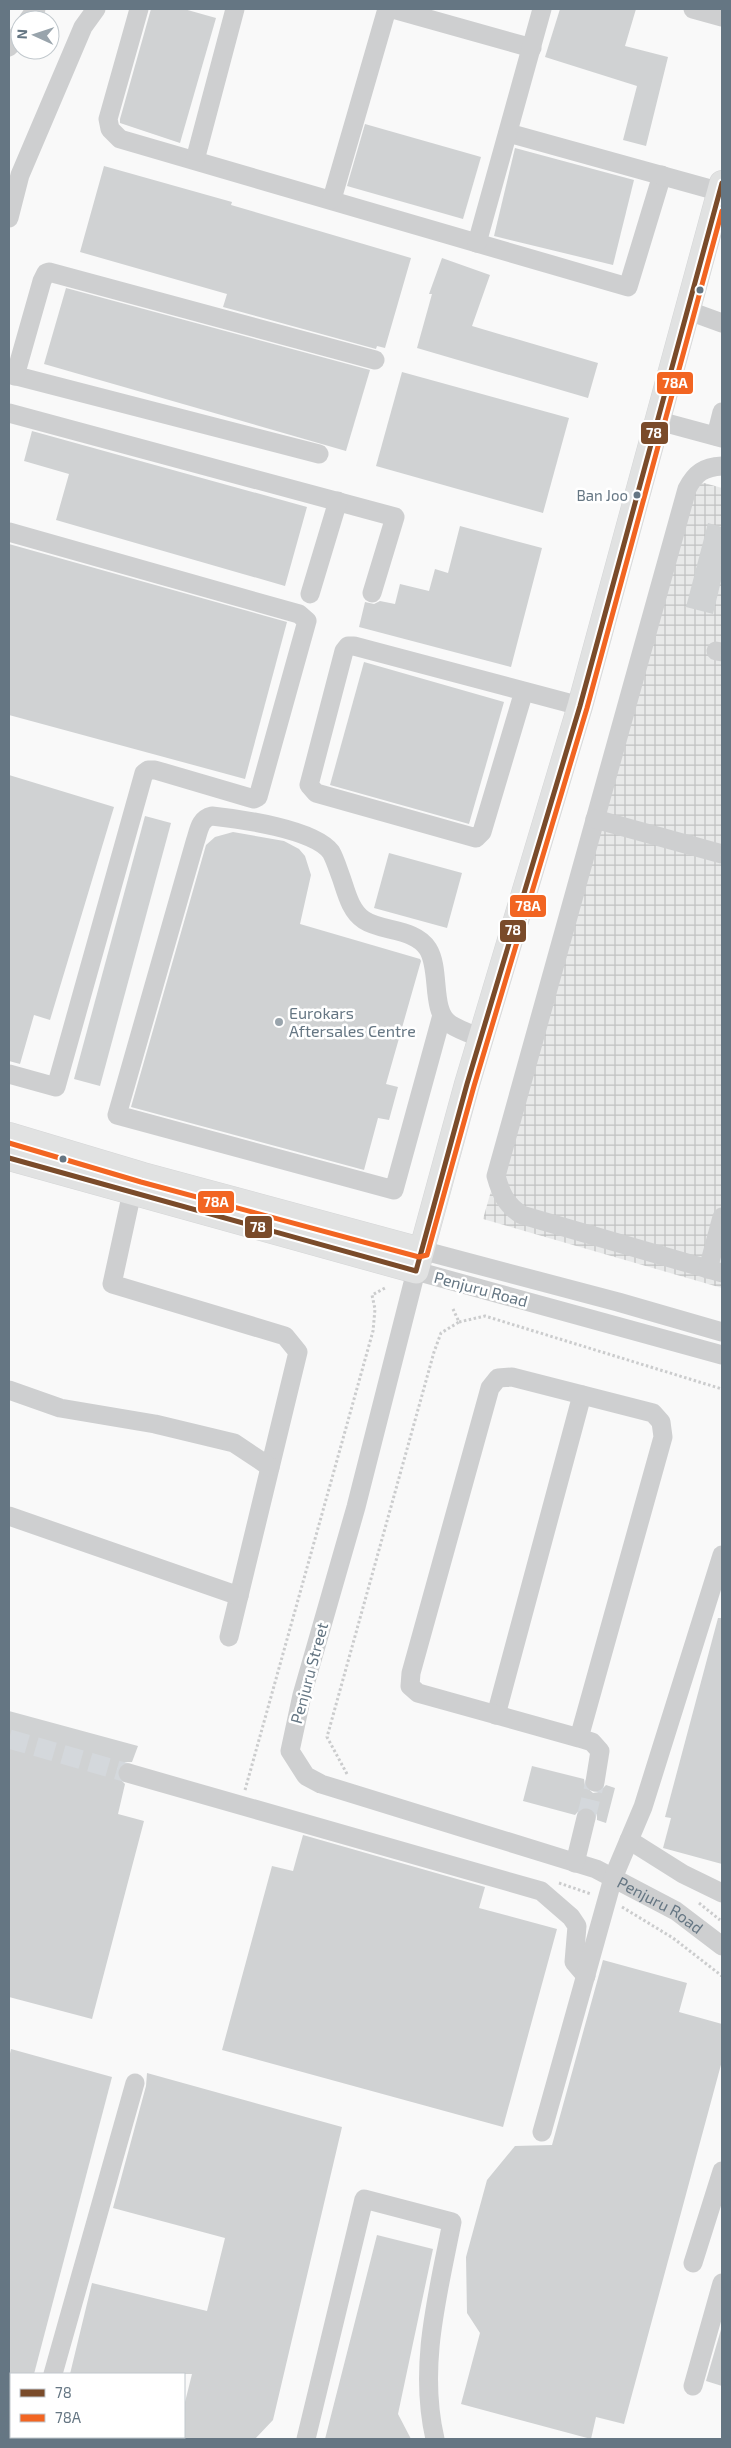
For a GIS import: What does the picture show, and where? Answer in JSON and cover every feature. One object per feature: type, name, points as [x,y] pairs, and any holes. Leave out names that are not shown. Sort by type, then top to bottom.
[{"type":"main road","points":[[418,1260],[481,1038],[580,706],[689,311],[715,246],[721,188]]},
{"type":"main road","name":"Penjuru Road","points":[[9,1135],[418,1260]]},
{"type":"main road","name":"Penjuru Road","points":[[9,1158],[132,1192],[418,1260]]},
{"type":"street","points":[[9,218],[20,176],[83,27],[96,9]]},
{"type":"street","points":[[139,9],[108,119],[110,129],[120,138],[628,287],[662,175]]},
{"type":"street","points":[[195,160],[235,9]]},
{"type":"street","points":[[332,199],[387,9]]},
{"type":"street","points":[[393,9],[532,48]]},
{"type":"street","points":[[477,243],[542,9]]},
{"type":"street","points":[[694,9],[722,16]]},
{"type":"street","points":[[508,133],[662,175],[721,188]]},
{"type":"street","points":[[319,454],[12,375],[42,281],[49,272],[375,360]]},
{"type":"street","points":[[689,311],[722,323]]},
{"type":"street","points":[[9,412],[395,517],[372,593]]},
{"type":"street","points":[[659,421],[719,437],[722,412]]},
{"type":"street","points":[[722,466],[698,472],[692,478],[687,489],[496,1176],[509,1206],[522,1214],[715,1271],[722,1217]]},
{"type":"street","points":[[310,594],[338,502]]},
{"type":"street","points":[[9,532],[299,614],[307,621],[258,797],[247,798],[154,770],[148,770],[144,774],[56,1087],[9,1074]]},
{"type":"street","points":[[524,691],[482,832],[476,838],[316,793],[309,785],[344,650],[348,646],[524,691],[580,706]]},
{"type":"street","points":[[442,1015],[394,1190],[117,1115],[197,835],[202,821],[206,817],[212,816],[266,823],[307,837],[330,852],[354,910],[364,920],[410,936],[423,943],[429,950],[434,965],[442,1015],[449,1024],[481,1038]]},
{"type":"street","points":[[595,819],[722,854]]},
{"type":"street","points":[[132,1192],[112,1284],[285,1336],[298,1352],[229,1637]]},
{"type":"street","name":"Penjuru Road","points":[[418,1260],[722,1332]]},
{"type":"street","name":"Penjuru Road","points":[[418,1260],[722,1356]]},
{"type":"street","name":"Penjuru Street","points":[[418,1260],[356,1507],[302,1695],[290,1751],[306,1776],[321,1784],[596,1870]]},
{"type":"street","points":[[579,1738],[662,1437],[661,1422],[653,1413],[512,1377],[498,1378],[490,1388],[411,1673],[410,1686],[418,1693],[592,1742],[600,1751],[595,1782]]},
{"type":"street","points":[[9,1390],[60,1408],[156,1424],[234,1444],[270,1467]]},
{"type":"street","points":[[496,1715],[582,1395]]},
{"type":"street","points":[[9,1516],[239,1596]]},
{"type":"street","points":[[542,2132],[613,1878],[643,1807],[722,1555]]},
{"type":"street","points":[[128,1773],[541,1891],[571,1917],[577,1926],[574,1962],[586,1976]]},
{"type":"street","points":[[575,1863],[586,1818]]},
{"type":"street","points":[[629,1840],[683,1874],[722,1893]]},
{"type":"street","name":"Penjuru Road","points":[[596,1870],[676,1911],[722,1946]]},
{"type":"street","points":[[52,2373],[135,2083]]},
{"type":"street","points":[[693,2263],[722,2171]]},
{"type":"street","points":[[306,2439],[364,2199],[452,2222],[429,2342],[429,2411],[435,2439]]},
{"type":"street","points":[[693,2386],[722,2283]]},
{"type":"path","points":[[453,1309],[459,1322]]},
{"type":"path","points":[[349,1779],[327,1737],[434,1352],[441,1333],[459,1322],[485,1316],[722,1388]]},
{"type":"path","points":[[695,1899],[722,1922]]},
{"type":"shaded area","points":[[694,480],[722,488],[722,1288],[483,1219]]},
{"type":"building","points":[[151,9],[184,9],[216,18],[180,143],[120,123]]},
{"type":"building","points":[[560,9],[636,9],[625,46],[668,57],[646,146],[623,140],[637,86],[545,57]]},
{"type":"building","points":[[365,124],[481,157],[463,219],[347,186]]},
{"type":"building","points":[[515,148],[634,180],[613,265],[494,236]]},
{"type":"building","points":[[104,166],[232,202],[231,205],[411,258],[385,348],[377,346],[376,349],[223,307],[227,294],[80,252]]},
{"type":"building","points":[[442,258],[490,275],[472,326],[598,363],[588,398],[417,348],[432,294],[429,294]]},
{"type":"building","points":[[66,288],[370,370],[346,451],[44,364]]},
{"type":"building","points":[[402,372],[569,418],[543,513],[376,466]]},
{"type":"building","points":[[32,431],[307,507],[285,586],[56,520],[69,474],[24,461]]},
{"type":"building","points":[[708,523],[722,527],[722,577],[713,614],[686,607]]},
{"type":"building","points":[[460,526],[542,548],[511,667],[359,627],[365,602],[374,604],[380,601],[395,604],[400,584],[429,591],[435,569],[448,573]]},
{"type":"building","points":[[9,544],[287,622],[245,779],[9,715]]},
{"type":"building","points":[[364,662],[504,702],[469,824],[330,785]]},
{"type":"building","points":[[9,775],[114,807],[50,1020],[34,1015],[20,1064],[9,1061]]},
{"type":"building","points":[[145,816],[171,823],[100,1086],[74,1079]]},
{"type":"building","name":"Eurokars Aftersales Centre","points":[[233,832],[284,841],[299,849],[305,856],[311,875],[300,924],[420,959],[421,961],[386,1084],[398,1087],[389,1120],[378,1118],[364,1170],[131,1107],[206,845],[215,837]]},
{"type":"building","points":[[389,853],[462,873],[447,928],[374,908]]},
{"type":"building","points":[[718,1618],[722,1618],[722,1864],[663,1848],[671,1818],[665,1817]]},
{"type":"building","points":[[9,1711],[138,1746],[132,1762],[125,1762],[117,1769],[117,1776],[125,1784],[118,1814],[144,1821],[92,2019],[9,1997]]},
{"type":"building","points":[[532,1766],[584,1779],[585,1786],[593,1793],[599,1792],[606,1785],[615,1788],[606,1823],[597,1820],[597,1814],[589,1807],[582,1807],[575,1815],[523,1801]]},
{"type":"building","points":[[303,1835],[485,1887],[479,1908],[557,1929],[503,2127],[222,2050],[272,1866],[293,1871]]},
{"type":"building","points":[[603,1960],[687,1983],[679,2012],[722,2024],[722,2061],[624,2424],[596,2417],[591,2439],[461,2404],[480,2333],[467,2313],[466,2257],[487,2180],[515,2146],[552,2145]]},
{"type":"building","points":[[11,2049],[112,2077],[34,2373],[9,2374],[9,2058]]},
{"type":"building","points":[[147,2073],[342,2127],[273,2420],[255,2439],[184,2439],[185,2402],[192,2374],[70,2373],[92,2283],[207,2311],[225,2238],[113,2208],[146,2086]]},
{"type":"building","points":[[377,2235],[433,2249],[398,2414],[411,2439],[325,2439]]},
{"type":"building","points":[[722,2326],[722,2386],[706,2381]]},
{"type":"tunnel","points":[[9,1739],[128,1773]]},
{"type":"tunnel","points":[[586,1818],[595,1782]]},
{"type":"transit line","name":"78","points":[[9,1158],[416,1271],[467,1084],[580,706],[722,183]]},
{"type":"transit line","name":"78A","points":[[9,1143],[141,1182],[419,1257],[427,1255],[474,1086],[587,708],[722,211]]},
{"type":"place","name":"Ban Joo","points":[[637,495]]},
{"type":"place","name":"Eurokars Aftersales Centre","points":[[279,1022]]}]
